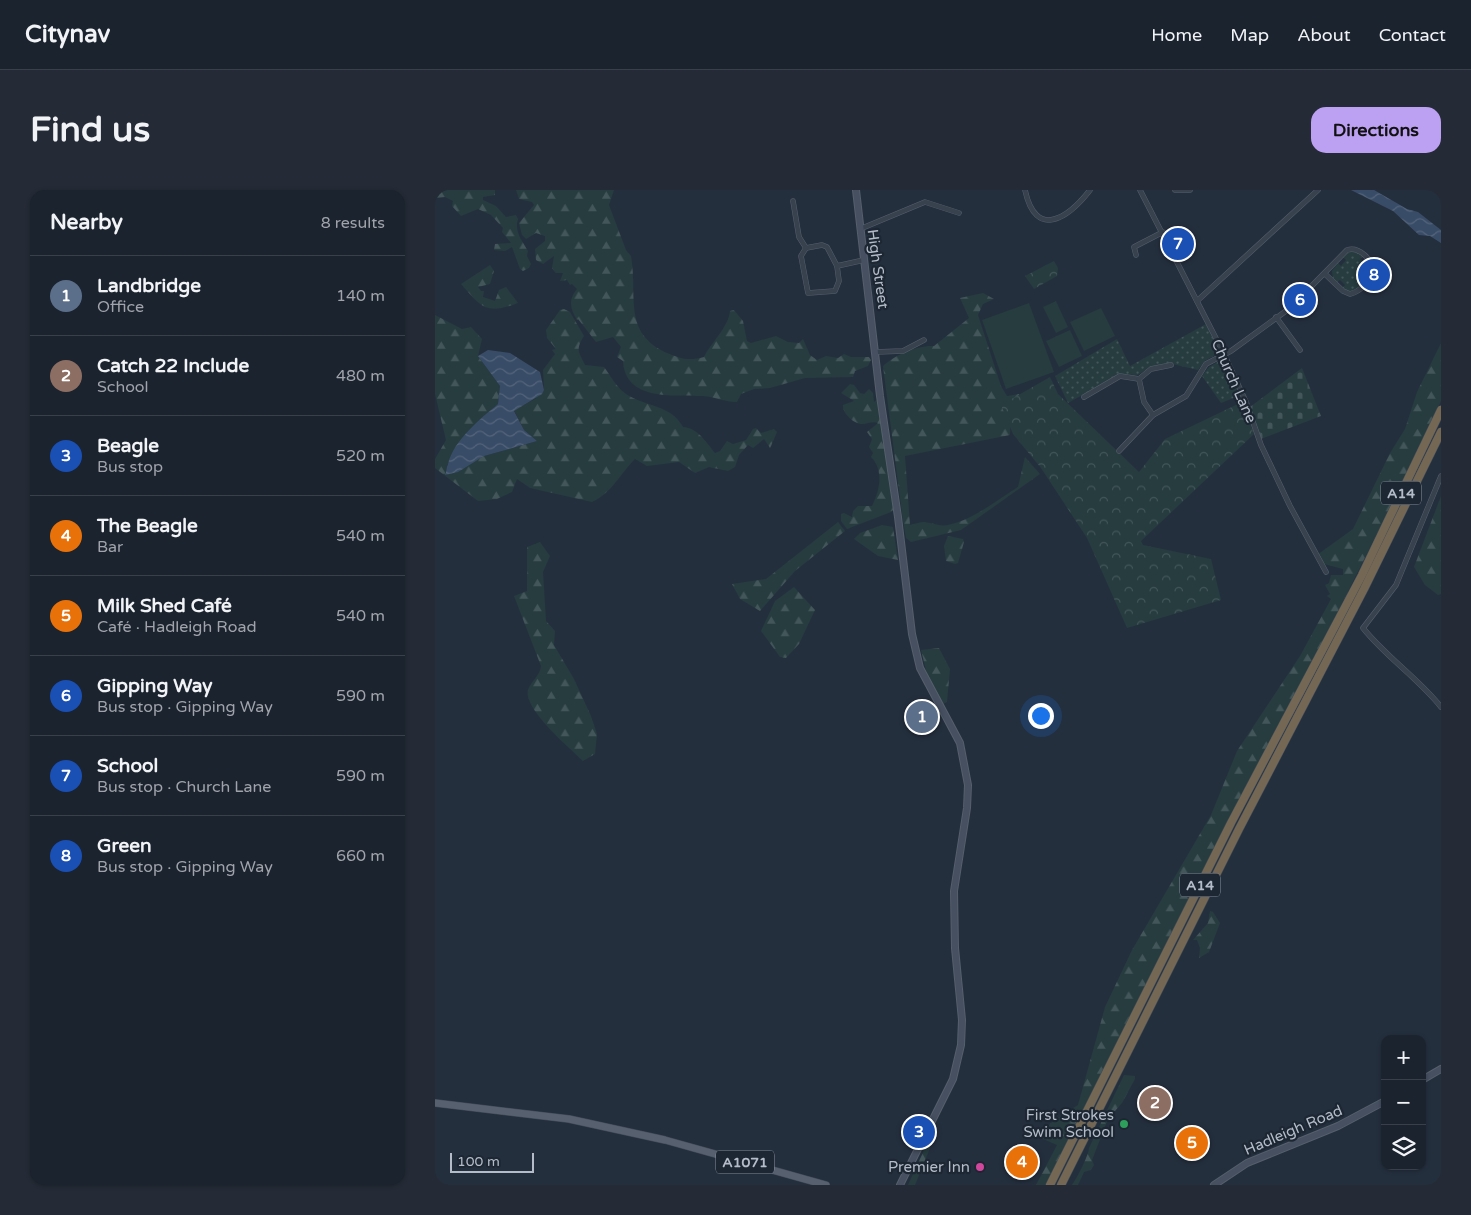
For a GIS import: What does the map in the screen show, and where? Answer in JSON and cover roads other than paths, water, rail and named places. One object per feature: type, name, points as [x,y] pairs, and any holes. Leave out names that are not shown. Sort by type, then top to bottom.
[{"type":"highway","name":"A14","points":[[1061,1185],[1239,828],[1364,589],[1365,577],[1441,410]]},
{"type":"highway","name":"A14","points":[[1050,1185],[1231,823],[1355,588],[1365,577],[1441,432]]},
{"type":"main road","name":"High Street","points":[[857,190],[859,229],[872,308],[875,352],[912,634],[920,668],[960,743],[968,785],[967,808],[954,892],[955,948],[963,1020],[961,1045],[953,1079],[900,1183]]},
{"type":"main road","points":[[1426,1078],[1441,1069]]},
{"type":"main road","name":"A1071","points":[[435,1102],[542,1114],[579,1121],[665,1140],[826,1185]]},
{"type":"main road","name":"Hadleigh Road","points":[[1214,1185],[1247,1163],[1338,1126],[1381,1103]]},
{"type":"street","points":[[1025,190],[1032,210],[1039,216],[1051,220],[1062,217],[1072,211],[1090,190]]},
{"type":"street","points":[[1175,190],[1191,190]]},
{"type":"street","points":[[1197,301],[1319,190]]},
{"type":"street","name":"Church Lane","points":[[1142,191],[1224,354],[1289,506],[1326,572]]},
{"type":"street","points":[[793,201],[799,236],[806,248]]},
{"type":"street","points":[[859,229],[925,202],[959,213]]},
{"type":"street","points":[[1136,255],[1134,247],[1163,232]]},
{"type":"street","points":[[822,245],[827,247],[837,266],[839,281],[835,290],[808,293],[801,256],[806,248],[822,245]]},
{"type":"street","points":[[1119,451],[1153,415],[1183,398],[1203,366],[1224,354],[1298,301],[1347,250],[1361,251],[1372,264],[1374,270],[1371,279],[1356,292],[1350,294],[1343,291],[1325,274]]},
{"type":"street","points":[[837,266],[864,260]]},
{"type":"street","points":[[1276,317],[1300,350]]},
{"type":"street","points":[[875,352],[903,351],[924,340]]},
{"type":"street","points":[[1084,397],[1120,376],[1139,379],[1151,369],[1171,365]]},
{"type":"street","points":[[1139,379],[1143,399],[1153,415]]},
{"type":"street","points":[[1441,476],[1395,585],[1363,628],[1378,646],[1418,681],[1441,707]]},
{"type":"water","points":[[1351,190],[1374,190],[1407,209],[1418,212],[1441,230],[1441,243],[1430,236],[1419,235],[1393,211]]},
{"type":"water","points":[[488,350],[510,353],[540,372],[544,390],[542,394],[514,411],[524,430],[537,441],[484,456],[458,472],[445,475],[451,455],[462,438],[498,404],[500,386],[478,356]]},
{"type":"place","name":"School","points":[[1178,244]]},
{"type":"place","name":"Green","points":[[1374,275]]},
{"type":"place","name":"Gipping Way","points":[[1300,300]]},
{"type":"place","name":"Landbridge","points":[[922,717]]},
{"type":"place","name":"Catch 22 Include","points":[[1155,1103]]},
{"type":"place","name":"First Strokes Swim School","points":[[1124,1124]]},
{"type":"place","name":"Beagle","points":[[919,1132]]},
{"type":"place","name":"Milk Shed Café","points":[[1192,1143]]},
{"type":"place","name":"The Beagle","points":[[1022,1162]]},
{"type":"place","name":"Premier Inn","points":[[980,1167]]}]
